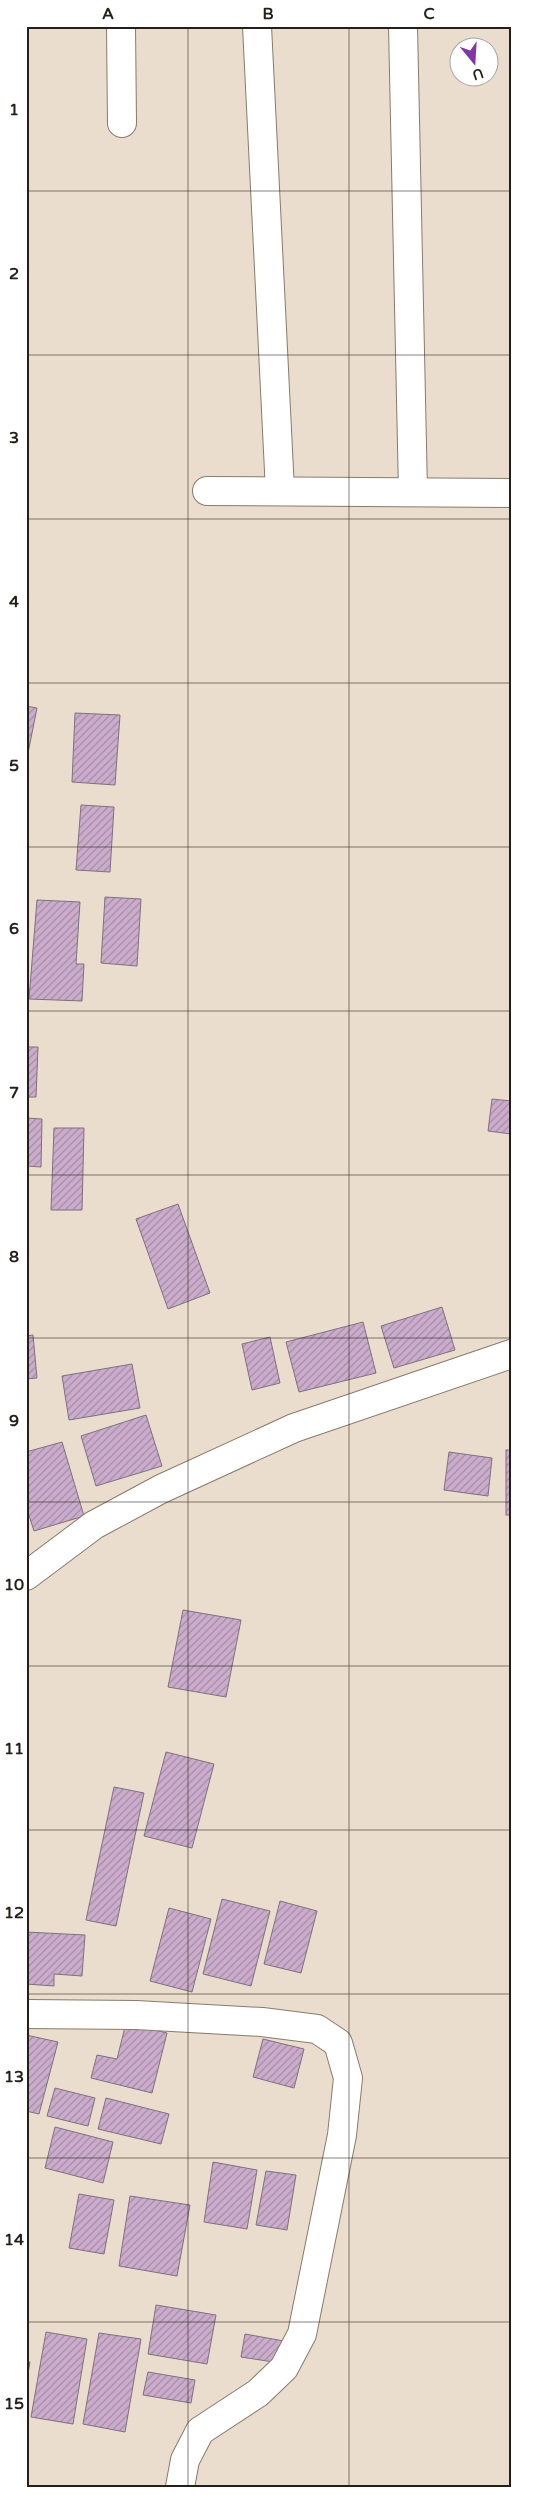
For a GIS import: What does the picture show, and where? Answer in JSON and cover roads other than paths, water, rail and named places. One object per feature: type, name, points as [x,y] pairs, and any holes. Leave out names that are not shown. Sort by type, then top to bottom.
[{"type":"street","points":[[121,26],[122,122]]},
{"type":"street","points":[[257,26],[280,492]]},
{"type":"street","points":[[403,26],[413,492]]},
{"type":"street","points":[[207,491],[511,492]]},
{"type":"street","points":[[26,1576],[94,1525],[161,1489],[294,1428],[511,1354]]},
{"type":"street","points":[[26,2014],[136,2015],[262,2022],[317,2029],[338,2044],[348,2078],[342,2135],[302,2334],[284,2368],[258,2393],[200,2431],[185,2460],[180,2487]]}]
